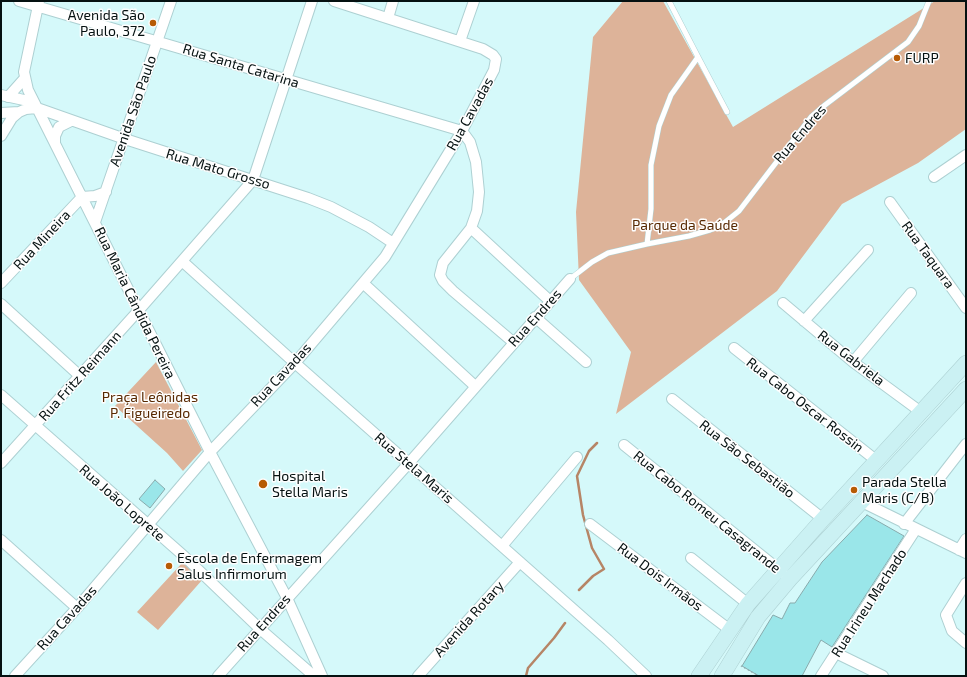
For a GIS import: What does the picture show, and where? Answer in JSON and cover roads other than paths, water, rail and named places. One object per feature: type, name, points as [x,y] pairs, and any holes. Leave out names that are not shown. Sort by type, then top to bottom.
[{"type":"main road","points":[[722,676],[785,574],[823,519],[920,412],[966,364]]},
{"type":"main road","points":[[699,676],[748,604],[785,574],[862,502],[965,392]]},
{"type":"street","name":"Rua Santa Catarina","points":[[20,1],[38,3],[157,41],[462,132]]},
{"type":"street","name":"Avenida São Paulo","points":[[95,222],[125,139],[171,1]]},
{"type":"street","points":[[253,180],[312,1]]},
{"type":"street","points":[[334,1],[460,41],[474,1]]},
{"type":"street","points":[[388,18],[394,1]]},
{"type":"street","points":[[4,96],[24,79],[25,60],[38,3]]},
{"type":"street","name":"Rua Cavadas","points":[[15,676],[77,608],[210,452],[294,363],[385,258],[462,132],[496,64],[493,55],[483,49],[460,41]]},
{"type":"street","name":"Rua Maria Cândida Pereira","points":[[24,79],[35,105],[210,452],[286,598],[322,676]]},
{"type":"street","name":"Rua Mato Grosso","points":[[4,96],[35,105],[71,120],[125,139],[253,180],[283,188],[331,207],[369,227],[393,243]]},
{"type":"street","points":[[1,136],[12,118],[19,112],[35,105]]},
{"type":"street","points":[[1,113],[19,112]]},
{"type":"street","points":[[55,143],[55,136],[59,126],[71,120]]},
{"type":"street","points":[[462,132],[470,142],[476,162],[479,192],[477,211],[471,228],[443,263],[440,275],[443,281],[453,291],[513,342]]},
{"type":"street","points":[[934,177],[966,155]]},
{"type":"street","name":"Rua Fritz Reimann","points":[[1,463],[139,310],[253,180]]},
{"type":"street","points":[[82,197],[95,196],[106,192]]},
{"type":"street","name":"Rua Mineira","points":[[1,283],[82,197]]},
{"type":"street","name":"Rua Taquara","points":[[890,202],[966,308]]},
{"type":"street","points":[[471,228],[550,301]]},
{"type":"street","points":[[804,321],[868,250]]},
{"type":"street","name":"Rua Stela Maris","points":[[182,261],[294,363],[520,562],[646,676]]},
{"type":"street","name":"Rua Endres","points":[[218,676],[570,279]]},
{"type":"street","points":[[363,283],[475,386]]},
{"type":"street","points":[[853,362],[911,293]]},
{"type":"street","name":"Rua Gabriela","points":[[783,303],[853,362],[920,412]]},
{"type":"street","points":[[1,304],[80,376]]},
{"type":"street","points":[[536,317],[586,362]]},
{"type":"street","name":"Rua Cabo Oscar Rossin","points":[[734,348],[877,461]]},
{"type":"street","name":"Rua João Loprete","points":[[1,395],[185,557],[259,628],[314,676]]},
{"type":"street","name":"Rua São Sebastião","points":[[672,399],[823,519]]},
{"type":"street","points":[[904,524],[966,444]]},
{"type":"street","name":"Rua Cabo Romeu Casagrande","points":[[624,445],[785,574]]},
{"type":"street","points":[[502,546],[577,457]]},
{"type":"street","points":[[862,502],[916,530],[963,551],[966,539]]},
{"type":"street","name":"Rua Dois Irmãos","points":[[590,524],[730,630]]},
{"type":"street","name":"Rua Irineu Machado","points":[[821,676],[916,530]]},
{"type":"street","points":[[1,540],[77,608]]},
{"type":"street","points":[[691,558],[748,604]]},
{"type":"street","name":"Avenida Rotary","points":[[418,676],[520,562]]},
{"type":"street","points":[[966,583],[946,615],[952,631],[966,643]]},
{"type":"street","points":[[836,653],[883,676]]},
{"type":"lane","points":[[670,1],[727,112]]},
{"type":"lane","name":"Rua Endres","points":[[570,279],[592,262],[608,253],[689,236],[710,230],[724,223],[739,211],[811,117],[908,42],[918,26],[929,1]]},
{"type":"lane","points":[[647,244],[651,209],[651,165],[659,126],[671,95],[698,57]]},
{"type":"waterway","points":[[579,590],[593,576],[604,569],[592,548],[583,515],[577,476],[589,451],[597,443]]},
{"type":"waterway","points":[[526,676],[528,668],[565,623]]},
{"type":"place","name":"Avenida São Paulo, 372","points":[[153,23]]},
{"type":"place","name":"FURP","points":[[897,58]]},
{"type":"place","name":"Hospital Stella Maris","points":[[263,484]]},
{"type":"place","name":"Parada Stella Maris (C/B)","points":[[854,490]]},
{"type":"place","name":"Escola de Enfermagem Salus Infirmorum","points":[[169,566]]},
{"type":"park label","name":"Parque da Saúde","points":[[685,225]]},
{"type":"park label","name":"Praça Leônidas P. Figueiredo","points":[[150,406]]}]
